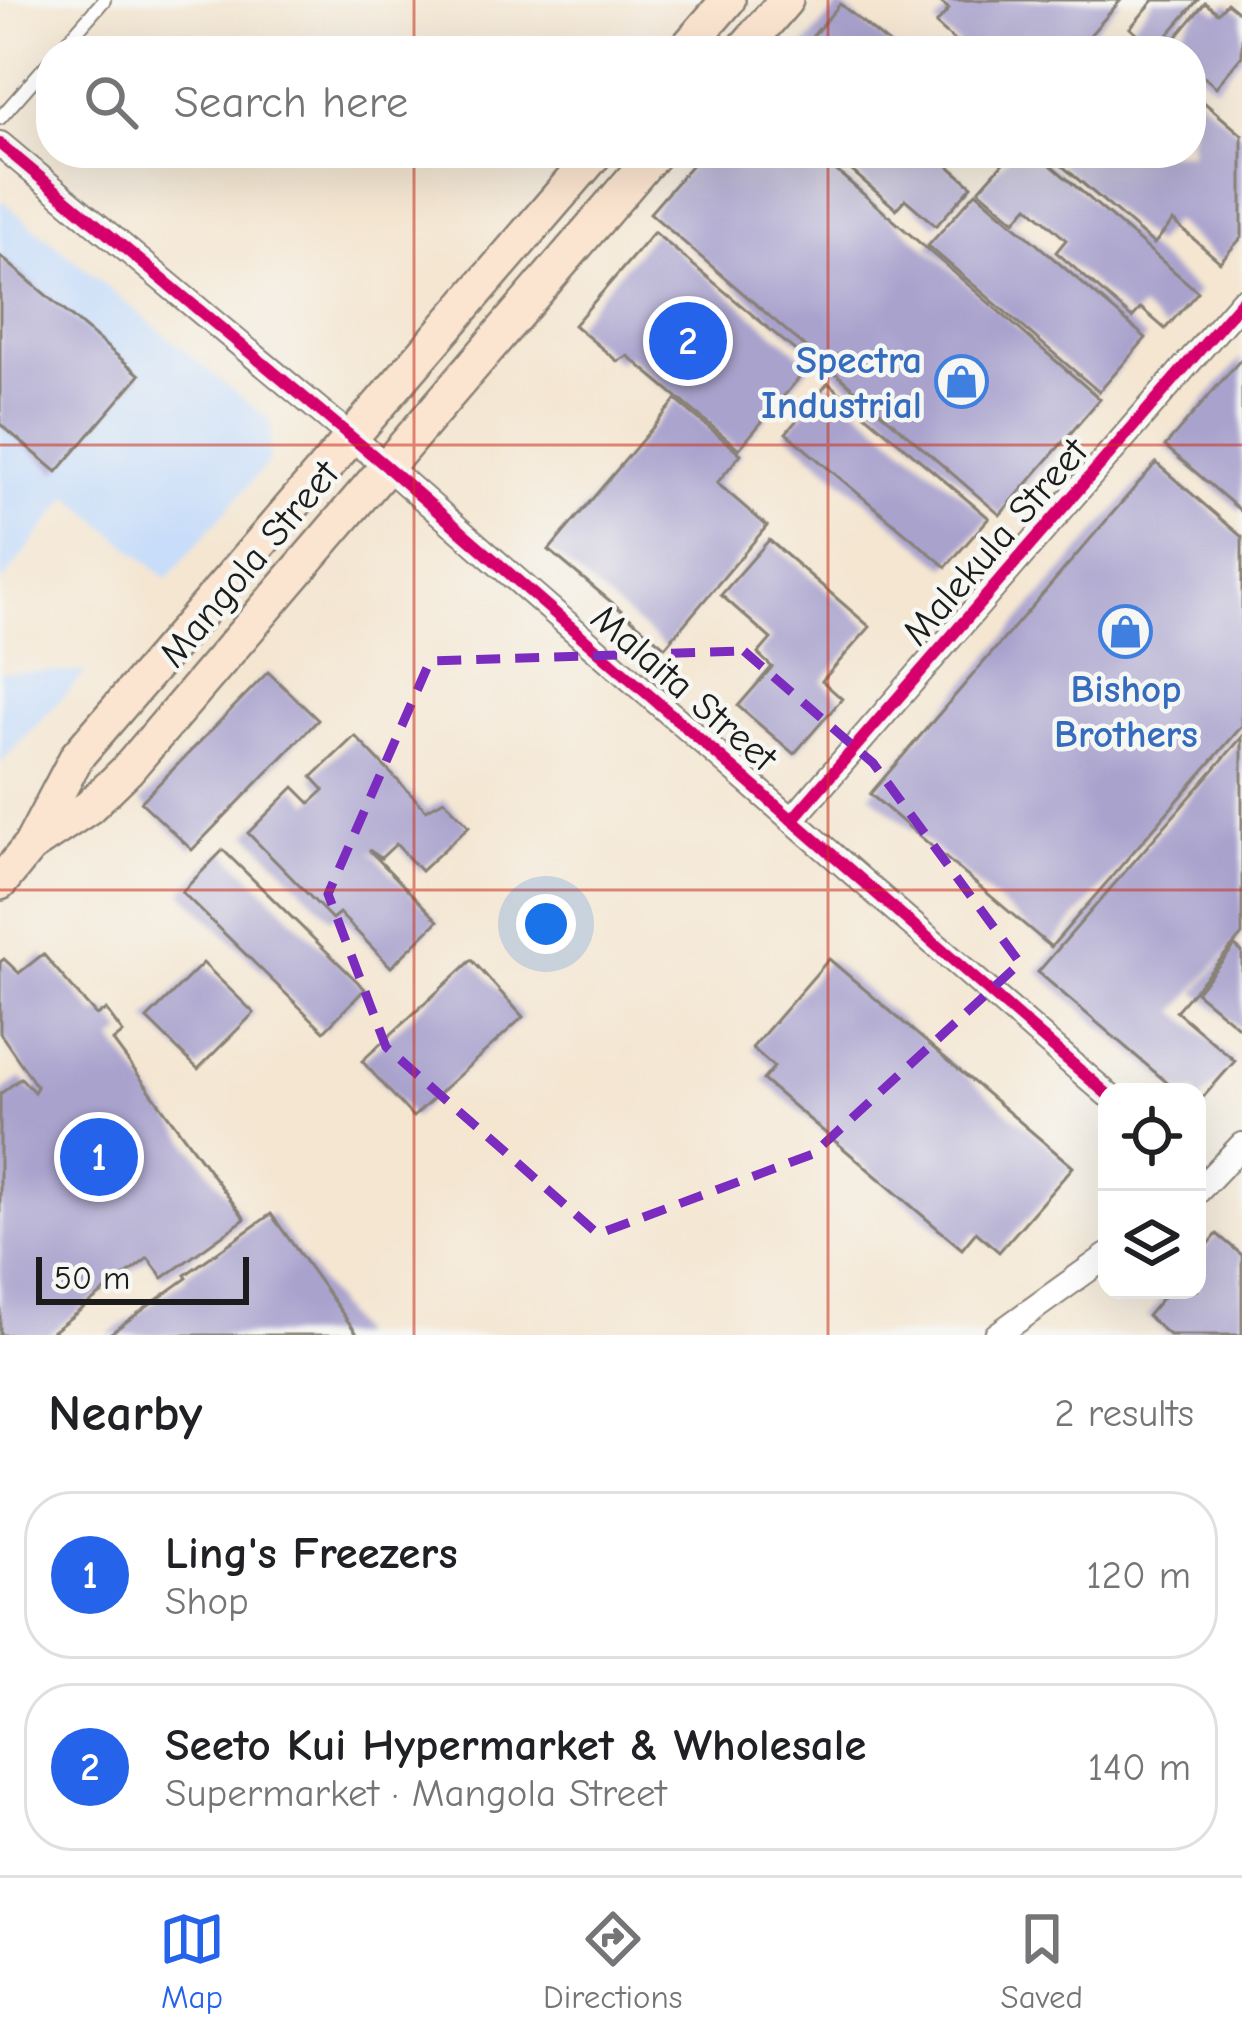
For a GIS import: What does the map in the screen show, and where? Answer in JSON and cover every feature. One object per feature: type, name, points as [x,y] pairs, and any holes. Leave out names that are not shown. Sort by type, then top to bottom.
[{"type":"main road","points":[[697,36],[728,0]]},
{"type":"main road","points":[[755,36],[786,0]]},
{"type":"main road","name":"Mangola Street","points":[[0,883],[30,846],[77,756],[583,168]]},
{"type":"main road","name":"Mangola Street","points":[[30,846],[89,807],[127,770],[642,168]]},
{"type":"street","points":[[0,144],[350,438]]},
{"type":"street","name":"Malekula Street","points":[[792,820],[1242,301]]},
{"type":"street","name":"Malaita Street","points":[[350,438],[1098,1086]]},
{"type":"street","points":[[1206,1177],[1242,1144]]},
{"type":"street","points":[[998,1335],[1098,1263]]},
{"type":"lane","points":[[72,36],[104,0]]},
{"type":"lane","points":[[0,118],[36,77]]},
{"type":"highlighted area","points":[[744,651],[873,763],[1020,963],[813,1154],[598,1234],[386,1047],[328,894],[430,661]]},
{"type":"shaded area","points":[[0,199],[271,422],[269,461],[167,579],[69,496],[0,585]]},
{"type":"shaded area","points":[[0,672],[86,672],[0,764]]},
{"type":"building","points":[[938,0],[1121,0],[1089,36],[949,36],[936,24],[949,9]]},
{"type":"building","points":[[1154,0],[1198,0],[1167,36],[1139,36],[1130,28]]},
{"type":"building","points":[[1205,3],[1218,13],[1227,3],[1242,15],[1242,56],[1216,87],[1206,79],[1206,36],[1177,36]]},
{"type":"building","points":[[840,4],[879,36],[813,36]]},
{"type":"building","points":[[1206,104],[1242,135],[1242,237],[1220,262],[1173,221],[1154,244],[1065,168],[1206,168]]},
{"type":"building","points":[[689,168],[833,168],[1100,399],[1000,515],[650,213]]},
{"type":"building","points":[[848,168],[951,168],[972,186],[936,226],[905,199],[896,209]]},
{"type":"building","points":[[999,168],[1054,168],[1198,292],[1165,329],[1141,308],[1132,318],[1056,252],[1066,240],[1028,206],[1015,221],[979,190]]},
{"type":"building","points":[[976,192],[1146,338],[1099,392],[928,246]]},
{"type":"building","points":[[654,232],[811,364],[739,449],[628,356],[617,361],[574,325]]},
{"type":"building","points":[[0,256],[140,375],[57,472],[0,424]]},
{"type":"building","points":[[1242,358],[1242,512],[1165,446]]},
{"type":"building","points":[[828,383],[989,518],[946,567],[786,433]]},
{"type":"building","points":[[676,400],[741,454],[717,483],[767,526],[665,647],[549,550]]},
{"type":"building","name":"Bishop Brothers","points":[[1156,463],[1242,537],[1242,726],[1051,947],[870,794]]},
{"type":"building","points":[[769,540],[870,627],[822,681],[842,699],[794,754],[738,706],[772,667],[758,654],[771,639],[721,595]]},
{"type":"building","points":[[268,672],[318,720],[192,850],[141,802]]},
{"type":"building","points":[[355,736],[426,810],[444,800],[469,826],[421,871],[396,844],[381,858],[369,850],[438,921],[391,967],[339,913],[332,919],[248,833],[294,787],[310,803],[324,790],[312,777]]},
{"type":"building","points":[[1242,737],[1242,935],[1176,1011],[1235,1061],[1206,1094],[1206,1083],[1168,1083],[1038,972]]},
{"type":"building","points":[[223,850],[365,989],[324,1031],[182,892]]},
{"type":"building","points":[[1235,946],[1242,952],[1242,1030],[1196,992]]},
{"type":"building","points":[[43,954],[96,1015],[106,1010],[123,1033],[113,1041],[245,1219],[163,1278],[148,1258],[48,1335],[0,1335],[0,1094],[21,1078],[34,1092],[37,1087],[0,1033],[0,962],[4,959],[19,973]]},
{"type":"building","points":[[829,959],[1073,1167],[999,1252],[976,1232],[962,1249],[763,1080],[774,1067],[752,1048]]},
{"type":"building","points":[[472,960],[523,1017],[413,1117],[362,1061]]},
{"type":"building","points":[[203,963],[254,1013],[198,1069],[147,1019]]},
{"type":"building","points":[[271,1214],[358,1335],[108,1335],[185,1275]]},
{"type":"building","points":[[1217,1234],[1242,1255],[1242,1335],[1169,1335],[1147,1316],[1161,1299],[1206,1299],[1206,1247]]},
{"type":"cycle path","points":[[0,144],[386,466],[1098,1086]]},
{"type":"cycle path","points":[[792,820],[1242,301]]},
{"type":"place","name":"Seeto Kui Hypermarket & Wholesale","points":[[688,341]]},
{"type":"place","name":"Spectra Industrial","points":[[961,381]]},
{"type":"place","name":"Bishop Brothers","points":[[1126,631]]},
{"type":"place","name":"Ling's Freezers","points":[[99,1157]]}]
